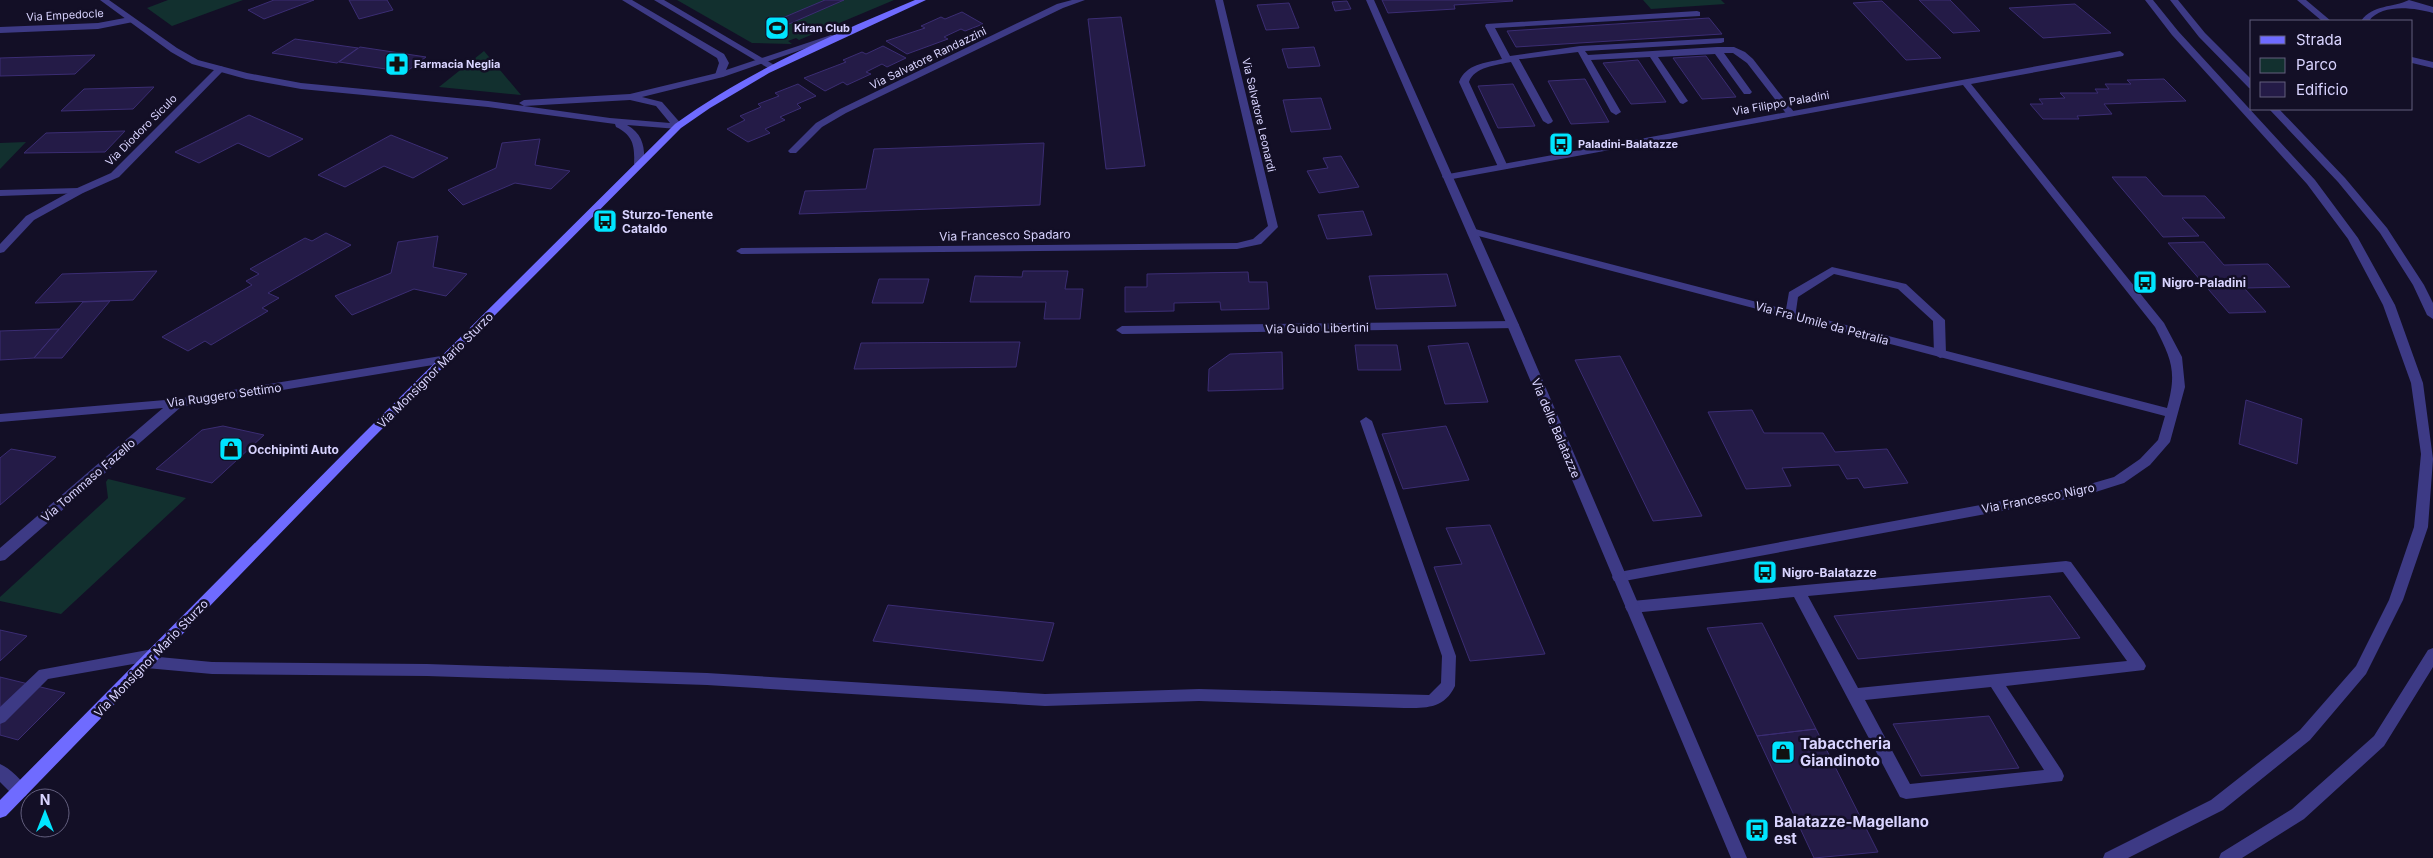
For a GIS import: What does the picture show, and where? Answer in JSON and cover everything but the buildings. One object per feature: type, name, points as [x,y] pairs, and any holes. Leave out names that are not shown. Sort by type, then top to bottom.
[{"type":"main road","points":[[834,37],[922,0]]},
{"type":"main road","name":"Via Monsignor Mario Sturzo","points":[[23,788],[678,126],[767,64]]},
{"type":"main road","name":"Via Monsignor Mario Sturzo","points":[[0,811],[20,791]]},
{"type":"street","points":[[104,0],[130,20],[188,58],[220,69],[301,86],[488,104],[610,121],[678,126]]},
{"type":"street","points":[[626,0],[721,56],[724,64],[720,75]]},
{"type":"street","points":[[658,0],[767,64]]},
{"type":"street","name":"Via Salvatore Randazzini","points":[[793,151],[819,125],[843,111],[1060,6],[1082,0]]},
{"type":"street","name":"Via Salvatore Leonardi","points":[[1219,0],[1273,227],[1267,234]]},
{"type":"street","name":"Via delle Balatazze","points":[[1370,0],[1513,325],[1739,858]]},
{"type":"street","points":[[2111,858],[2217,805],[2305,735],[2361,670],[2396,600],[2421,526],[2427,454],[2417,383],[2389,305],[2354,238],[2311,182],[2174,33],[2149,0]]},
{"type":"street","points":[[2174,0],[2202,34],[2250,84]]},
{"type":"street","points":[[2300,0],[2326,20]]},
{"type":"street","points":[[2399,0],[2433,10]]},
{"type":"street","points":[[2366,20],[2373,13],[2384,9],[2415,5]]},
{"type":"street","points":[[1548,121],[1489,26],[1697,14]]},
{"type":"street","name":"Via Empedocle","points":[[0,30],[98,26],[130,20]]},
{"type":"street","points":[[488,104],[630,96],[767,64],[834,37]]},
{"type":"street","points":[[1504,167],[1464,82],[1467,74],[1477,68],[1510,59],[1580,49],[1721,40]]},
{"type":"street","points":[[1580,49],[1616,112]]},
{"type":"street","points":[[1717,50],[1747,92]]},
{"type":"street","points":[[1585,58],[1734,50],[1742,54],[1791,114]]},
{"type":"street","points":[[1652,54],[1683,101]]},
{"type":"street","name":"Via Filippo Paladini","points":[[1447,177],[2120,54]]},
{"type":"street","points":[[2413,60],[2433,65]]},
{"type":"street","name":"Via Diodoro Siculo","points":[[0,250],[30,218],[79,191],[115,175],[220,69]]},
{"type":"street","name":"Via Francesco Nigro","points":[[1619,577],[2083,491],[2119,480],[2145,462],[2164,442],[2179,387],[2176,357],[2160,326],[1965,82]]},
{"type":"street","points":[[630,96],[659,104],[678,126]]},
{"type":"street","points":[[2275,110],[2347,185],[2389,238],[2433,315]]},
{"type":"street","points":[[610,121],[636,134],[640,143],[639,164]]},
{"type":"street","points":[[0,192],[79,191]]},
{"type":"street","name":"Via Fra Umile da Petralia","points":[[1471,231],[2172,414]]},
{"type":"street","name":"Via Francesco Spadaro","points":[[741,251],[1237,246],[1257,242],[1267,234]]},
{"type":"street","points":[[1791,315],[1793,295],[1832,270],[1902,286],[1939,320],[1940,354]]},
{"type":"street","name":"Via Guido Libertini","points":[[1122,330],[1513,325]]},
{"type":"street","name":"Via Ruggero Settimo","points":[[0,418],[177,403],[447,359]]},
{"type":"street","name":"Via Tommaso Fazello","points":[[0,556],[177,403]]},
{"type":"street","points":[[0,717],[44,674],[150,659],[212,668],[427,670],[706,679],[1045,700],[1199,695],[1404,702],[1432,701],[1448,686],[1449,656],[1366,421]]},
{"type":"street","points":[[1632,607],[2066,566],[2139,666],[1854,695]]},
{"type":"street","points":[[1798,591],[1906,792],[2056,776],[1995,681]]},
{"type":"street","points":[[2226,858],[2298,814],[2379,741],[2433,654]]},
{"type":"street","points":[[0,771],[20,791]]},
{"type":"green space","points":[[168,0],[243,0],[172,26],[147,8]]},
{"type":"green space","name":"Kiran Club","points":[[677,0],[894,0],[799,40],[796,38],[788,41],[792,44],[752,43]]},
{"type":"green space","points":[[1643,0],[1721,0],[1725,4],[1651,9]]},
{"type":"green space","points":[[484,51],[521,95],[439,87]]},
{"type":"green space","points":[[26,142],[1,168],[0,169],[0,143]]},
{"type":"green space","points":[[108,479],[186,498],[61,614],[0,601],[0,597],[108,498],[106,482]]},
{"type":"place","name":"Kiran Club","points":[[777,28]]},
{"type":"place","name":"Farmacia Neglia","points":[[397,64]]},
{"type":"place","name":"Paladini-Balatazze","points":[[1561,144]]},
{"type":"place","name":"Sturzo-Tenente Cataldo","points":[[605,221]]},
{"type":"place","name":"Nigro-Paladini","points":[[2145,282]]},
{"type":"place","name":"Occhipinti Auto","points":[[231,449]]},
{"type":"place","name":"Nigro-Balatazze","points":[[1765,572]]},
{"type":"place","name":"Tabaccheria Giandinoto","points":[[1783,752]]},
{"type":"place","name":"Balatazze-Magellano est","points":[[1757,830]]}]
